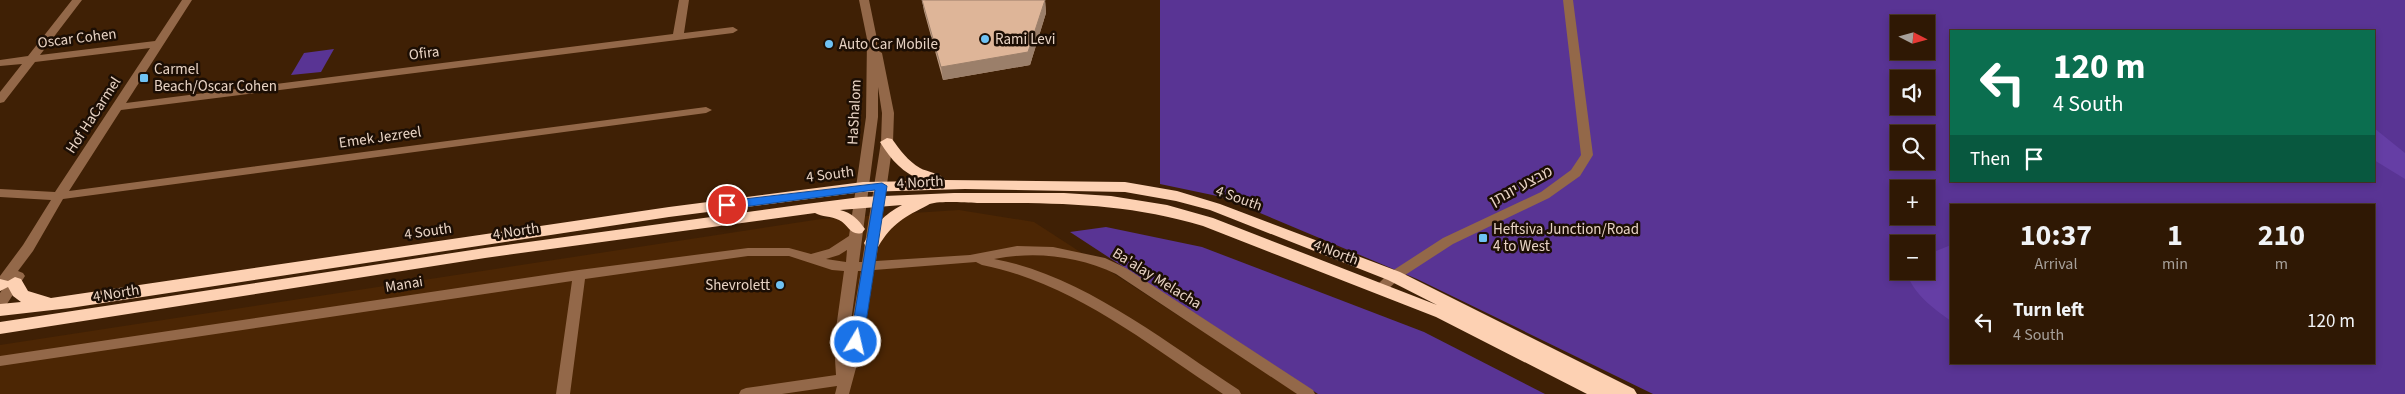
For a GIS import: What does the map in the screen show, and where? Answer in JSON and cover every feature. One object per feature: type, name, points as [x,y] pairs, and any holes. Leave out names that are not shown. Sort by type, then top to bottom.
[{"type":"highway","points":[[886,142],[894,155],[916,174],[965,184]]},
{"type":"highway","name":"4 South","points":[[880,194],[965,184],[1125,187],[1177,196],[1215,207],[1394,276],[1628,394]]},
{"type":"highway","name":"4 South","points":[[0,310],[70,302],[669,212],[862,195]]},
{"type":"highway","name":"4 North","points":[[0,328],[485,253],[806,209],[862,195],[1111,200],[1166,210],[1208,222],[1380,288],[1442,313],[1602,394]]},
{"type":"highway","points":[[872,243],[878,230],[902,211],[942,198]]},
{"type":"highway","points":[[806,209],[839,214],[854,223],[857,234]]},
{"type":"highway","points":[[4,285],[17,291],[23,297],[36,300],[70,302]]},
{"type":"street","points":[[0,100],[77,0]]},
{"type":"street","name":"Hof HaCarmel","points":[[0,304],[4,285],[59,196],[158,44],[189,0]]},
{"type":"street","points":[[678,37],[684,0]]},
{"type":"street","name":"HaShalom","points":[[844,379],[856,342],[880,194],[888,113],[880,62],[872,39],[864,0]]},
{"type":"street","name":"מבצע יונתן","points":[[1380,288],[1394,276],[1448,241],[1545,195],[1576,173],[1587,155],[1568,0]]},
{"type":"street","name":"Ofira","points":[[118,107],[733,30]]},
{"type":"street","name":"HaShalom","points":[[844,379],[841,356],[842,343],[872,116],[872,39]]},
{"type":"street","name":"Oscar Cohen","points":[[0,63],[158,44]]},
{"type":"street","name":"Emek Jezreel","points":[[0,193],[59,196],[706,110]]},
{"type":"street","name":"Manai","points":[[812,258],[835,252],[857,234]]},
{"type":"street","name":"Ba'alay Melacha","points":[[868,266],[970,259],[1017,250],[1053,250],[1100,261],[1121,271],[1308,394]]},
{"type":"street","name":"Manai","points":[[0,361],[579,275],[748,252],[789,252],[832,265],[868,266]]},
{"type":"street","name":"Ba'alay Melacha","points":[[970,259],[1008,264],[1041,275],[1073,289],[1234,394]]},
{"type":"street","points":[[563,394],[579,275]]},
{"type":"street","points":[[746,394],[844,379],[842,394]]},
{"type":"shaded area","points":[[1160,0],[2405,0],[2405,394],[1653,394],[1417,279],[1222,197],[1160,184]]},
{"type":"shaded area","points":[[334,49],[321,72],[291,75],[304,53]]},
{"type":"shaded area","points":[[2375,129],[2405,153],[2405,179],[2375,161]]},
{"type":"shaded area","points":[[959,210],[1034,222],[1299,394],[0,394],[0,345],[821,219]]},
{"type":"shaded area","points":[[1106,227],[1202,247],[1424,332],[1545,394],[1318,394],[1070,232]]},
{"type":"shaded area","points":[[1950,245],[1950,320],[1931,306],[1913,287],[1910,280],[1935,280],[1935,251]]},
{"type":"building","name":"Rami Levi","points":[[922,0],[1045,0],[1028,52],[941,67]]},
{"type":"place","name":"Rami Levi","points":[[985,39]]},
{"type":"place","name":"Auto Car Mobile","points":[[829,44]]},
{"type":"place","name":"Carmel Beach/Oscar Cohen","points":[[144,78]]},
{"type":"place","name":"Heftsiva Junction/Road 4 to West","points":[[1483,238]]},
{"type":"place","name":"Shevrolett","points":[[780,285]]},
{"type":"route","points":[[727,205],[882,186],[856,342]]}]
